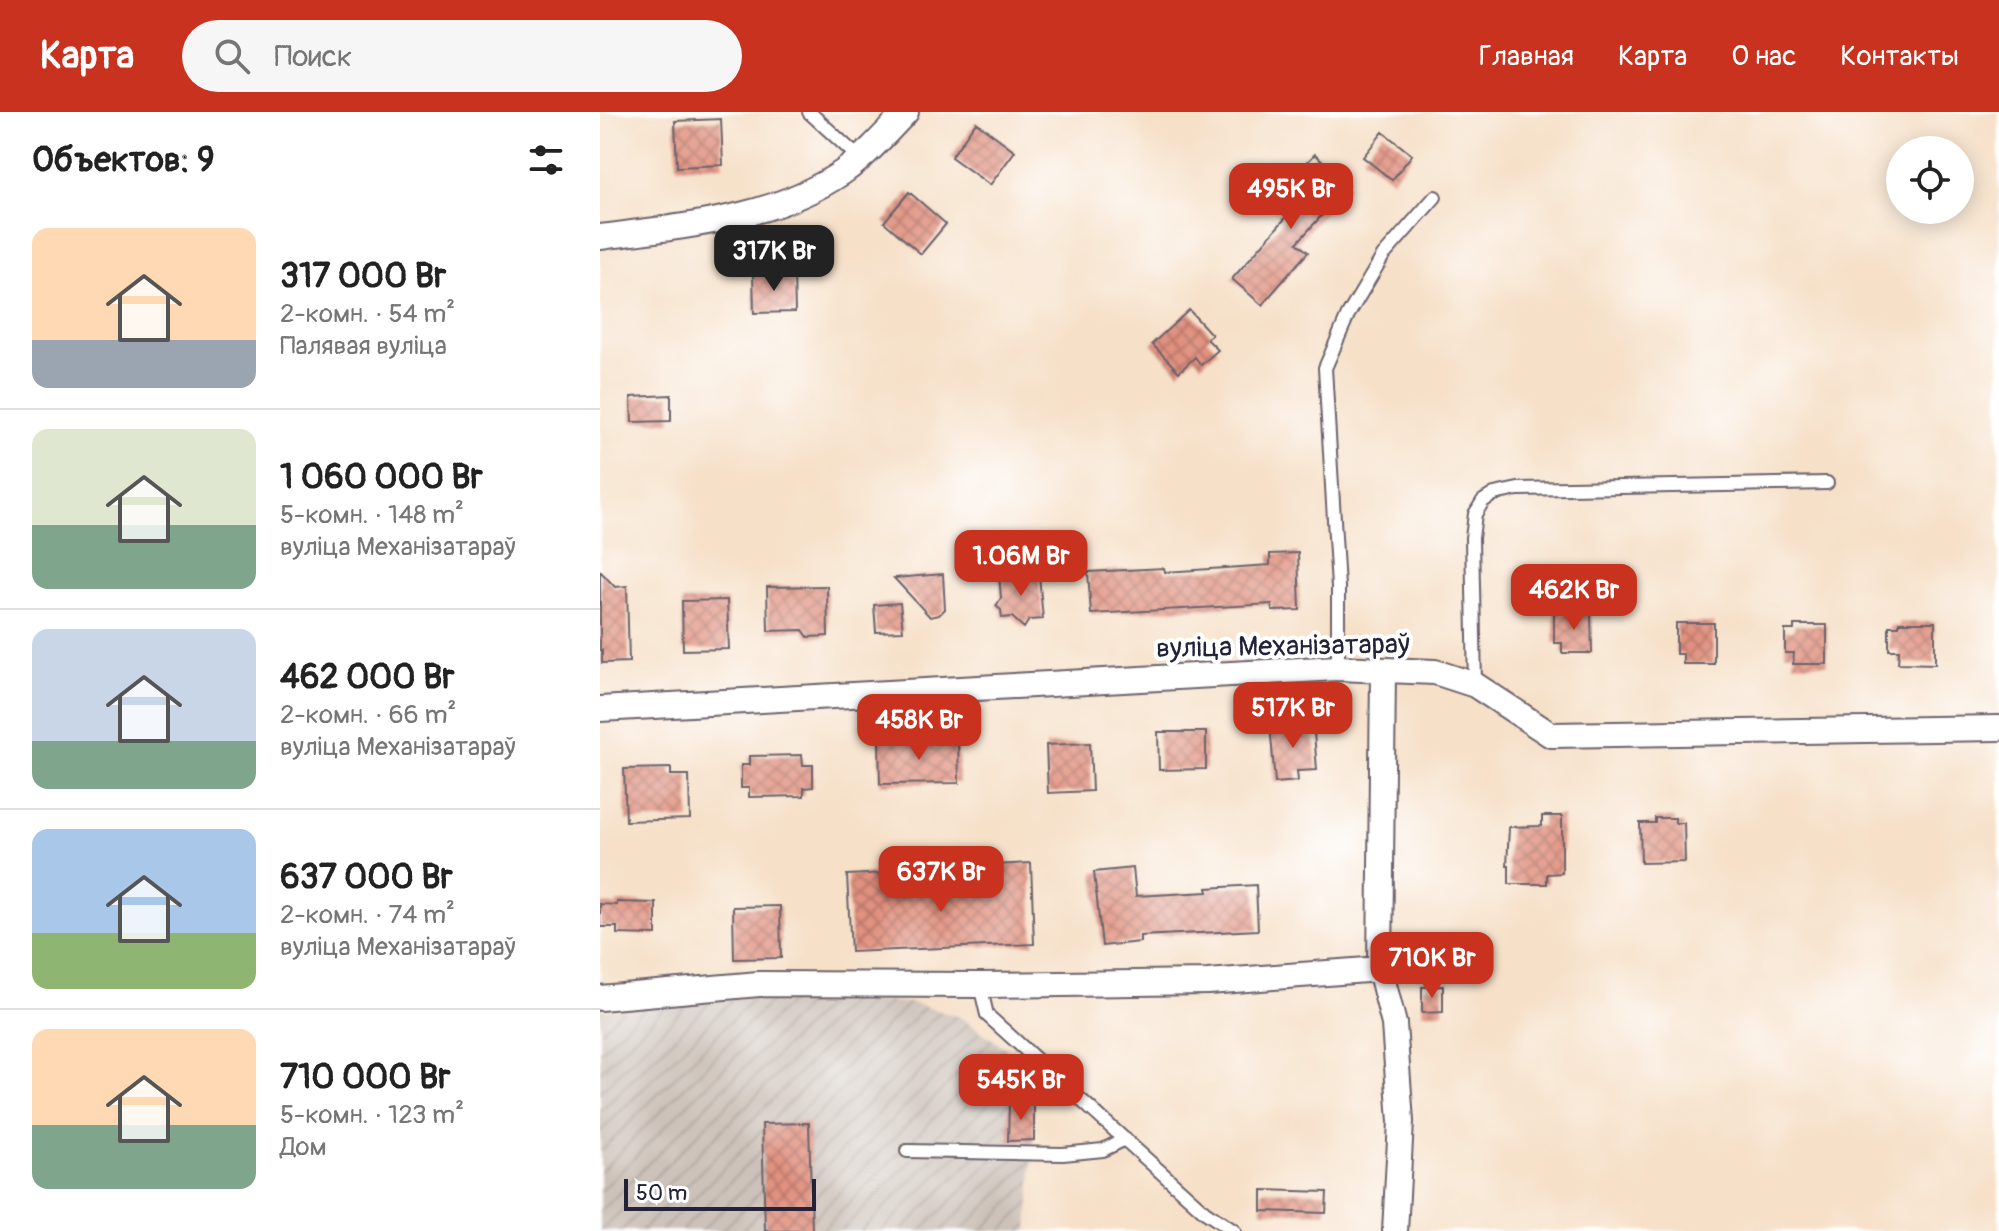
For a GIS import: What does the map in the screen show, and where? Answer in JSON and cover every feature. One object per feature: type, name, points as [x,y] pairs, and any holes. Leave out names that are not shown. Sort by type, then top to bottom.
[{"type":"street","points":[[600,237],[745,215],[801,195],[844,171],[880,141],[906,112]]},
{"type":"street","name":"вуліца Механізатараў","points":[[600,709],[1338,668],[1435,672],[1475,685],[1551,735],[1999,728]]},
{"type":"street","points":[[1383,670],[1380,969],[1394,1024],[1401,1122],[1395,1231]]},
{"type":"street","points":[[600,998],[759,984],[1208,982],[1380,969]]},
{"type":"lane","points":[[809,112],[859,158]]},
{"type":"lane","points":[[1338,668],[1338,587],[1325,368],[1348,315],[1383,256],[1435,197]]},
{"type":"lane","points":[[1475,685],[1472,538],[1475,514],[1483,501],[1494,494],[1518,489],[1827,483]]},
{"type":"lane","points":[[980,985],[987,1015],[1205,1212],[1234,1231]]},
{"type":"lane","points":[[907,1151],[1063,1154],[1103,1150],[1125,1139]]},
{"type":"shaded area","points":[[767,994],[912,1003],[960,1017],[1034,1068],[1034,1140],[1028,1231],[600,1231],[600,1010]]},
{"type":"building","points":[[721,119],[723,165],[677,167],[675,121]]},
{"type":"building","points":[[976,122],[1015,151],[990,185],[951,157]]},
{"type":"building","points":[[1383,132],[1412,155],[1392,180],[1363,157]]},
{"type":"building","points":[[1315,154],[1349,185],[1297,243],[1308,252],[1262,305],[1232,279],[1303,198],[1287,184]]},
{"type":"building","points":[[909,192],[946,224],[921,254],[884,222]]},
{"type":"building","points":[[794,272],[795,312],[754,313],[753,274]]},
{"type":"building","points":[[1189,310],[1212,335],[1207,339],[1218,350],[1201,365],[1195,357],[1179,372],[1152,344]]},
{"type":"building","points":[[671,395],[671,421],[632,422],[631,397]]},
{"type":"building","points":[[1298,553],[1300,610],[1272,611],[1272,604],[1091,614],[1088,572],[1164,568],[1165,572],[1270,565],[1270,554]]},
{"type":"building","points":[[600,571],[615,587],[627,586],[629,662],[602,663]]},
{"type":"building","points":[[943,574],[945,609],[939,615],[930,617],[894,578]]},
{"type":"building","points":[[999,575],[1039,575],[1043,619],[1029,620],[1024,628],[1012,617],[1002,618],[1001,610],[996,606],[1001,598]]},
{"type":"building","points":[[827,586],[828,636],[808,637],[803,630],[768,631],[767,587]]},
{"type":"building","points":[[727,600],[729,649],[683,650],[682,601]]},
{"type":"building","points":[[900,603],[903,631],[876,632],[874,605]]},
{"type":"building","points":[[1554,613],[1591,613],[1592,653],[1562,653],[1562,643],[1554,643]]},
{"type":"building","points":[[1899,622],[1935,622],[1935,664],[1898,663],[1899,650],[1889,650],[1889,626],[1899,626]]},
{"type":"building","points":[[1676,623],[1714,623],[1714,664],[1683,664],[1683,654],[1676,654]]},
{"type":"building","points":[[1794,625],[1827,625],[1827,664],[1793,664],[1794,653],[1785,653],[1785,630],[1794,630]]},
{"type":"building","points":[[1313,720],[1317,770],[1297,771],[1298,781],[1275,783],[1270,724]]},
{"type":"building","points":[[1158,732],[1206,732],[1206,769],[1159,770]]},
{"type":"building","points":[[958,739],[959,783],[880,784],[879,741]]},
{"type":"building","points":[[1090,743],[1092,791],[1048,793],[1046,745]]},
{"type":"building","points":[[802,755],[803,765],[813,765],[813,787],[804,788],[804,796],[749,797],[749,788],[741,788],[741,765],[749,765],[749,756]]},
{"type":"building","points":[[671,768],[671,775],[689,775],[690,819],[626,821],[624,769]]},
{"type":"building","points":[[1542,816],[1562,816],[1562,873],[1547,874],[1547,884],[1509,884],[1509,827],[1542,826]]},
{"type":"building","points":[[1655,818],[1675,818],[1675,823],[1684,823],[1685,862],[1641,863],[1640,823],[1655,823]]},
{"type":"building","points":[[1031,863],[1034,944],[851,952],[847,875],[888,873],[889,895],[995,891],[994,865]]},
{"type":"building","points":[[1133,868],[1136,896],[1208,892],[1207,888],[1256,885],[1258,930],[1140,936],[1140,942],[1102,946],[1094,872]]},
{"type":"building","points":[[617,902],[656,903],[656,935],[617,934],[617,927],[600,927],[600,904],[617,905]]},
{"type":"building","points":[[780,906],[781,958],[734,959],[733,907]]},
{"type":"building","points":[[1443,986],[1443,1012],[1422,1013],[1422,987]]},
{"type":"building","points":[[1009,1104],[1034,1104],[1034,1140],[1008,1141]]},
{"type":"building","points":[[809,1123],[812,1231],[765,1231],[762,1124]]},
{"type":"building","points":[[1262,1190],[1327,1192],[1326,1213],[1262,1211]]}]
